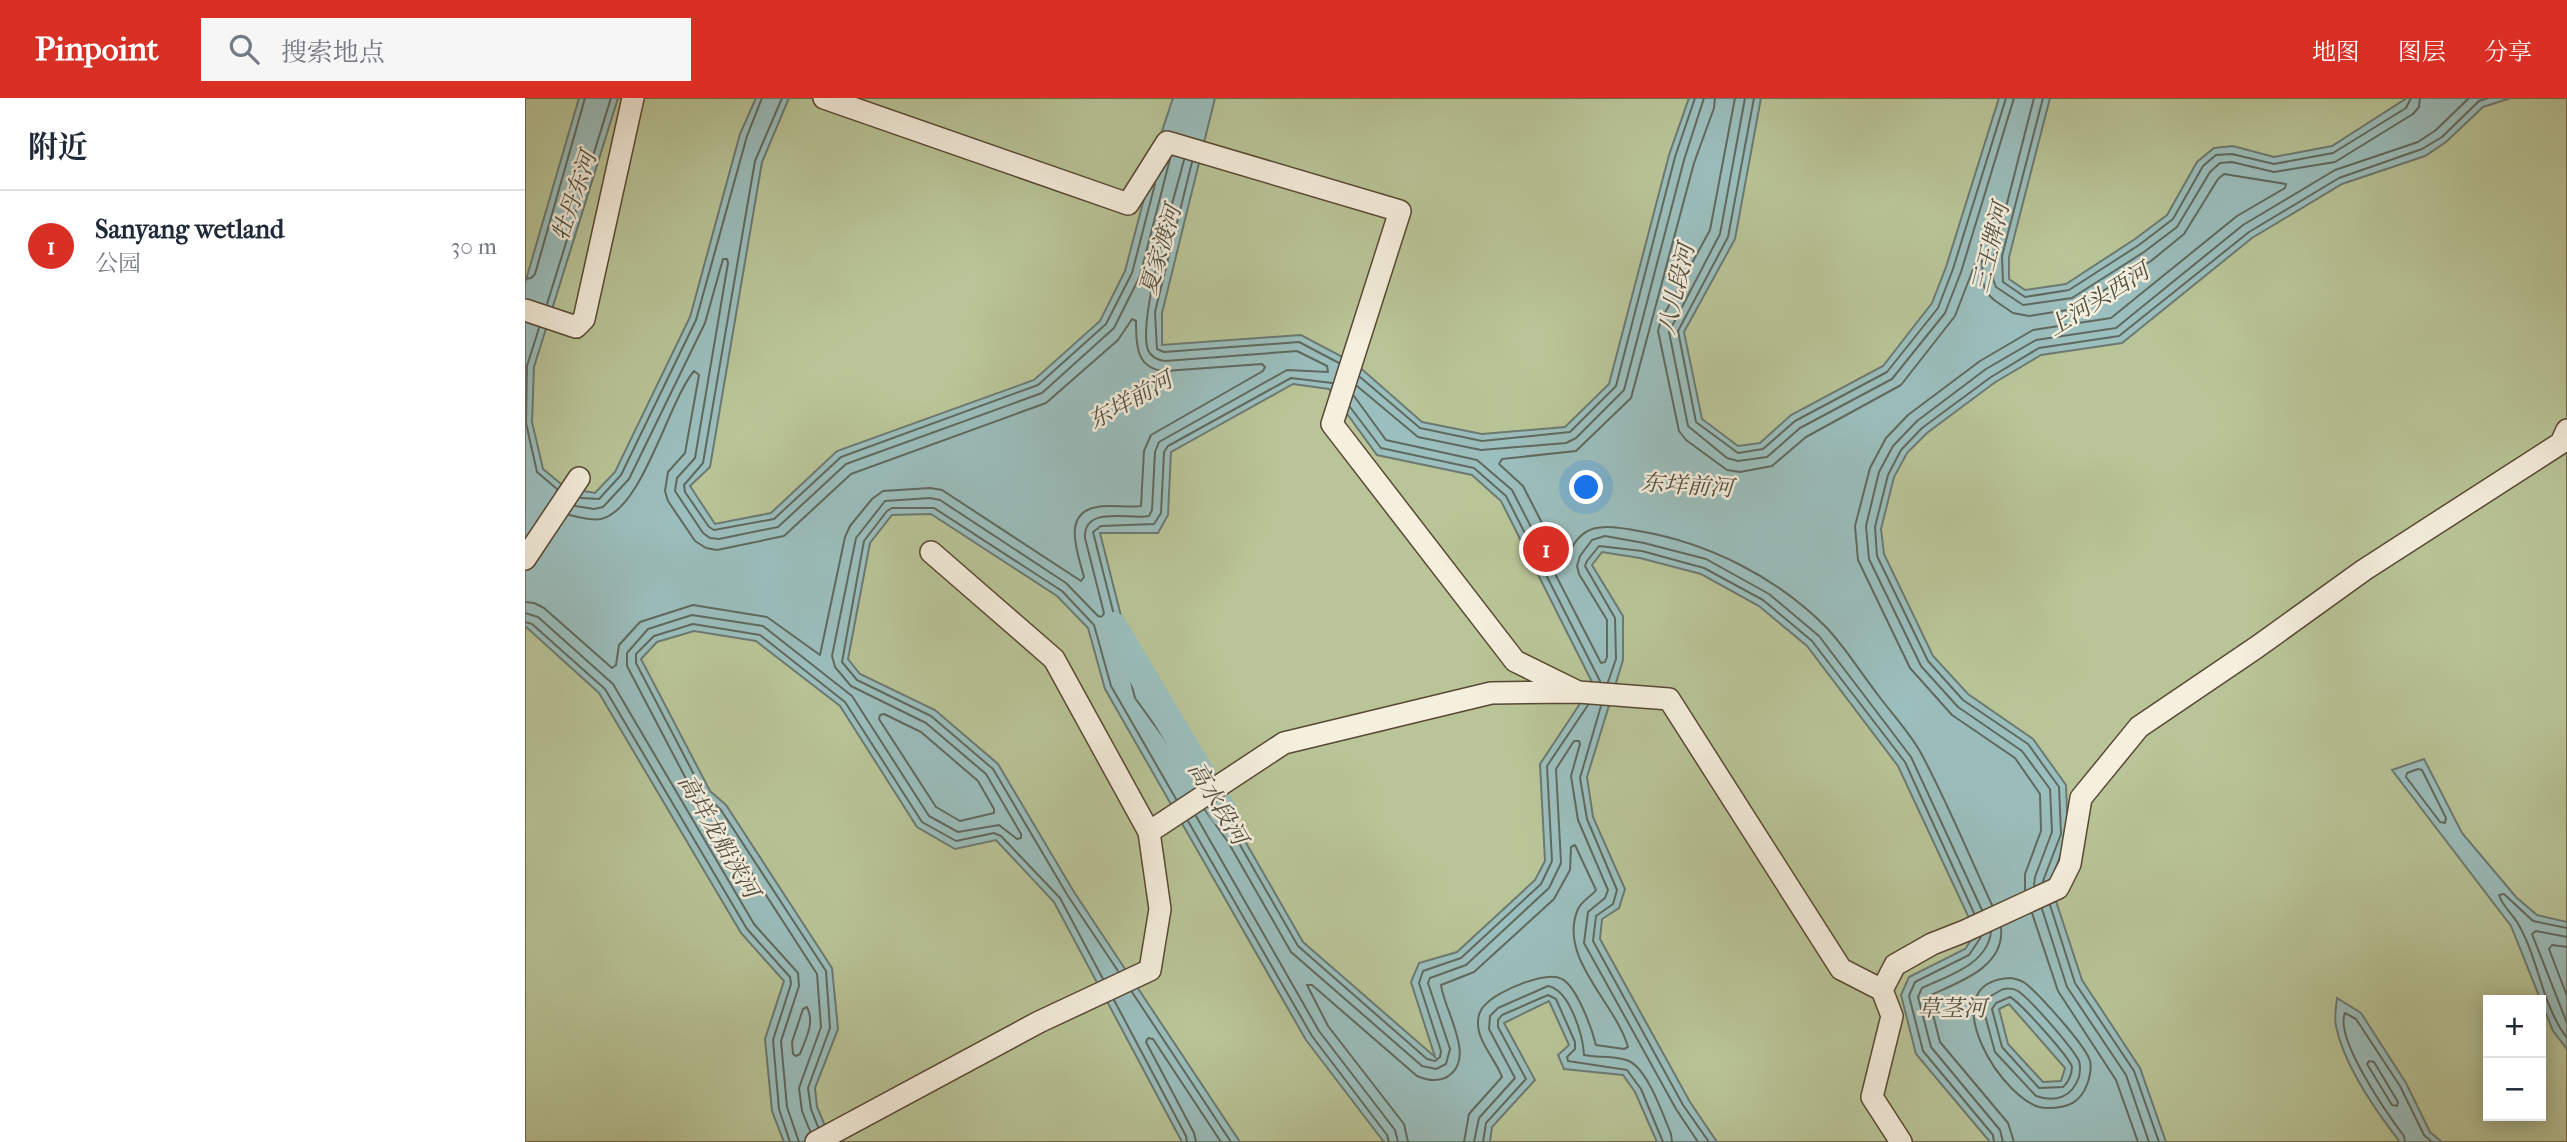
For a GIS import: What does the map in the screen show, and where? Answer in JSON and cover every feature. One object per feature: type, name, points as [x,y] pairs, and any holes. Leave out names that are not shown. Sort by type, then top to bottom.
[{"type":"street","points":[[525,310],[576,327],[584,319],[633,98]]},
{"type":"street","points":[[830,100],[1128,204],[1167,142],[1400,211],[1332,424],[1515,661],[1578,692]]},
{"type":"street","points":[[1882,990],[1895,965],[1932,944],[2058,887],[2070,864],[2081,799],[2139,727],[2364,570],[2561,443],[2567,430]]},
{"type":"street","points":[[525,559],[576,484]]},
{"type":"street","points":[[816,1142],[1058,1013],[1150,970],[1160,909],[1155,828],[1054,659],[931,552]]},
{"type":"street","points":[[1155,828],[1284,743],[1491,693],[1578,692],[1669,699],[1841,969],[1882,990],[1892,1016],[1872,1097],[1902,1142]]},
{"type":"green space","points":[[525,98],[2567,98],[2567,1142],[525,1142]]},
{"type":"water","points":[[579,98],[618,98],[534,367],[532,422],[543,469],[566,488],[595,493],[615,472],[690,317],[740,134],[756,98],[789,98],[762,162],[710,467],[690,486],[715,524],[771,513],[837,451],[1034,380],[1100,321],[1125,271],[1173,98],[1215,98],[1162,313],[1162,345],[1301,335],[1356,364],[1422,422],[1482,434],[1565,427],[1609,384],[1669,155],[1689,98],[1761,98],[1735,239],[1684,332],[1702,419],[1738,446],[1760,443],[1791,415],[1883,366],[1932,303],[1946,267],[1999,98],[2050,98],[2009,257],[2009,279],[2025,290],[2066,284],[2167,215],[2197,162],[2214,148],[2233,146],[2274,157],[2332,146],[2407,98],[2511,98],[2483,107],[2446,142],[2425,156],[2342,184],[2252,238],[2122,343],[2041,355],[1994,383],[1927,433],[1907,453],[1894,477],[1881,529],[1884,554],[1933,656],[1968,694],[2033,739],[2066,785],[2068,835],[2050,883],[2082,980],[2140,1068],[2166,1142],[1990,1142],[1916,1054],[1901,995],[1909,977],[1965,949],[1976,933],[1898,766],[1807,646],[1759,606],[1701,574],[1640,558],[1602,552],[1592,565],[1623,616],[1623,660],[1587,777],[1593,817],[1625,889],[1619,908],[1602,919],[1600,939],[1690,1102],[1717,1142],[1657,1142],[1635,1092],[1623,1075],[1564,1069],[1558,1055],[1569,1045],[1549,1001],[1504,1023],[1535,1080],[1492,1127],[1490,1142],[1384,1142],[1306,1040],[1105,689],[1088,628],[1057,596],[931,514],[892,515],[870,543],[848,659],[860,674],[935,710],[998,764],[1074,892],[1240,1142],[1182,1142],[1054,902],[996,840],[955,849],[917,827],[840,706],[756,641],[694,631],[657,642],[641,659],[710,791],[726,805],[832,968],[838,1029],[815,1088],[817,1107],[832,1142],[784,1142],[772,1111],[765,1039],[784,981],[741,933],[599,693],[525,626],[525,283]],"holes":[[[1293,384],[1329,389],[1377,455],[1472,475],[1501,501],[1593,684],[1540,764],[1545,861],[1535,880],[1457,952],[1419,963],[1411,982],[1435,1057],[1303,942],[1241,834],[1141,695],[1100,533],[1158,533],[1168,515],[1171,452]],[[2009,1004],[2065,1068],[2061,1081],[2043,1082],[2008,1044],[1999,1009]]]},
{"type":"water","points":[[2424,759],[2462,833],[2516,897],[2537,915],[2567,922],[2567,1049],[2553,1031],[2546,1014],[2546,995],[2539,995],[2511,926],[2392,770]]},
{"type":"water","points":[[2337,998],[2361,1013],[2406,1083],[2430,1132],[2442,1142],[2400,1142],[2381,1116],[2353,1072],[2340,1041],[2335,1020]]},
{"type":"waterway","name":"高水段河","points":[[1113,626],[1224,813]]},
{"type":"place","name":"Sanyang wetland","points":[[1546,549]]},
{"type":"water label","name":"牡丹东河","points":[[574,196]]},
{"type":"water label","name":"三王牌河","points":[[1990,248]]},
{"type":"water label","name":"夏家渡河","points":[[1160,250]]},
{"type":"water label","name":"八儿段河","points":[[1676,289]]},
{"type":"water label","name":"上河头西河","points":[[2098,299]]},
{"type":"water label","name":"东垟前河","points":[[1130,400]]},
{"type":"water label","name":"东垟前河","points":[[1687,485]]},
{"type":"water label","name":"高垟龙船浃河","points":[[719,836]]},
{"type":"water label","name":"草茎河","points":[[1952,1008]]}]
